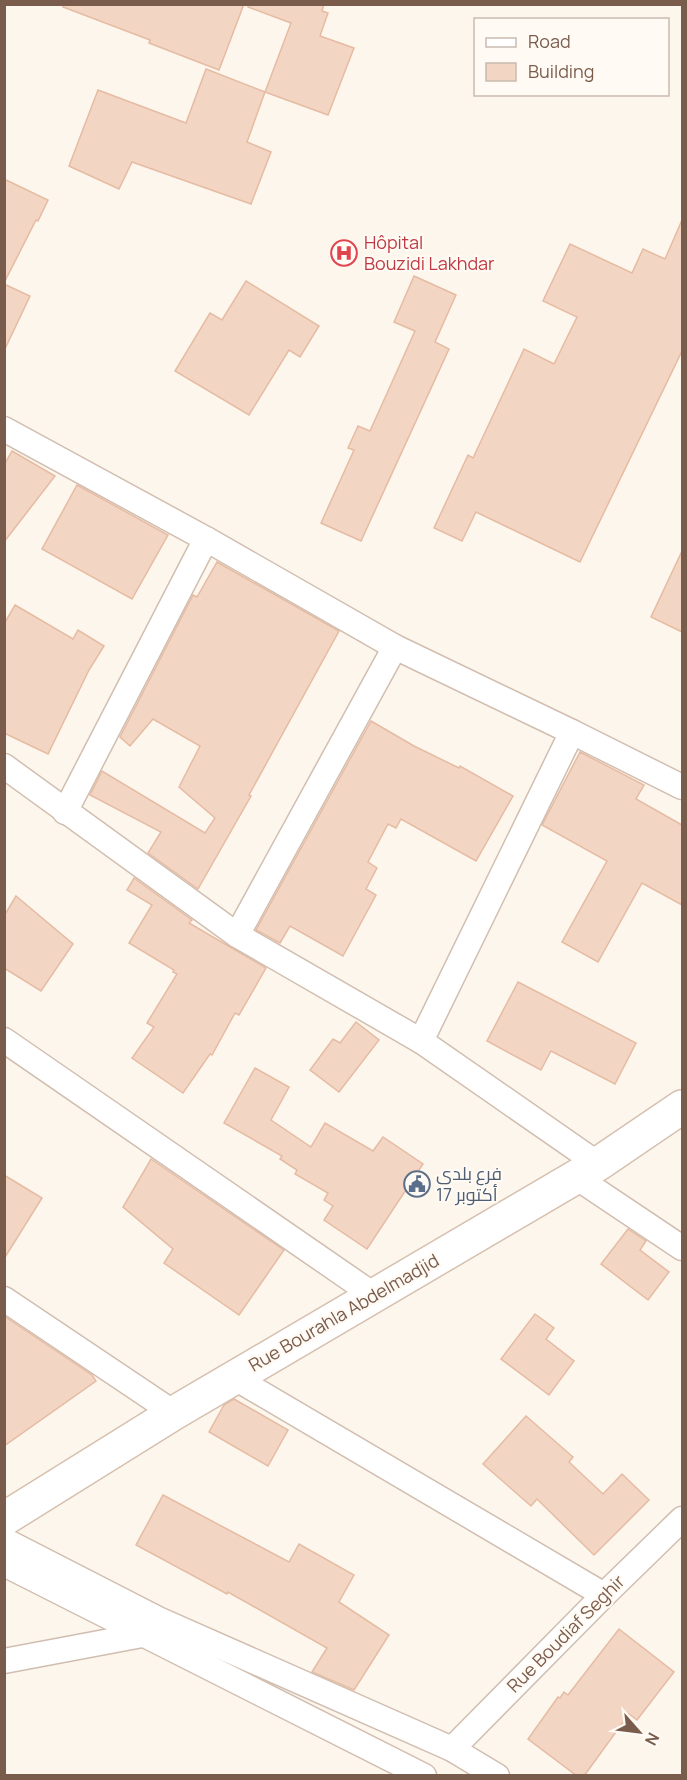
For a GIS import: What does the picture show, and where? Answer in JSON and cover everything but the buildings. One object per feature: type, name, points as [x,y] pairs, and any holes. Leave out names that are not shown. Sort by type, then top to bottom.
[{"type":"street","points":[[4,429],[206,539],[395,647],[682,787]]},
{"type":"street","points":[[65,812],[206,539]]},
{"type":"street","points":[[237,935],[395,647]]},
{"type":"street","points":[[421,1041],[572,732]]},
{"type":"street","points":[[4,766],[237,935],[421,1041],[682,1248]]},
{"type":"street","points":[[4,1040],[375,1296]]},
{"type":"street","name":"Rue Bourahla Abdelmadjid","points":[[4,1519],[174,1413],[587,1171],[682,1107]]},
{"type":"street","points":[[4,1299],[174,1413]]},
{"type":"street","points":[[235,1378],[604,1595]]},
{"type":"street","name":"Rue Boudiaf Seghir","points":[[452,1749],[682,1519]]},
{"type":"street","points":[[4,1540],[158,1619],[452,1749],[497,1776]]},
{"type":"street","points":[[4,1564],[424,1776]]},
{"type":"street","points":[[4,1661],[142,1635]]},
{"type":"place","name":"Hôpital Bouzidi Lakhdar","points":[[344,253]]},
{"type":"place","name":"فرع بلدي 17 أكتوبر","points":[[417,1184]]}]
